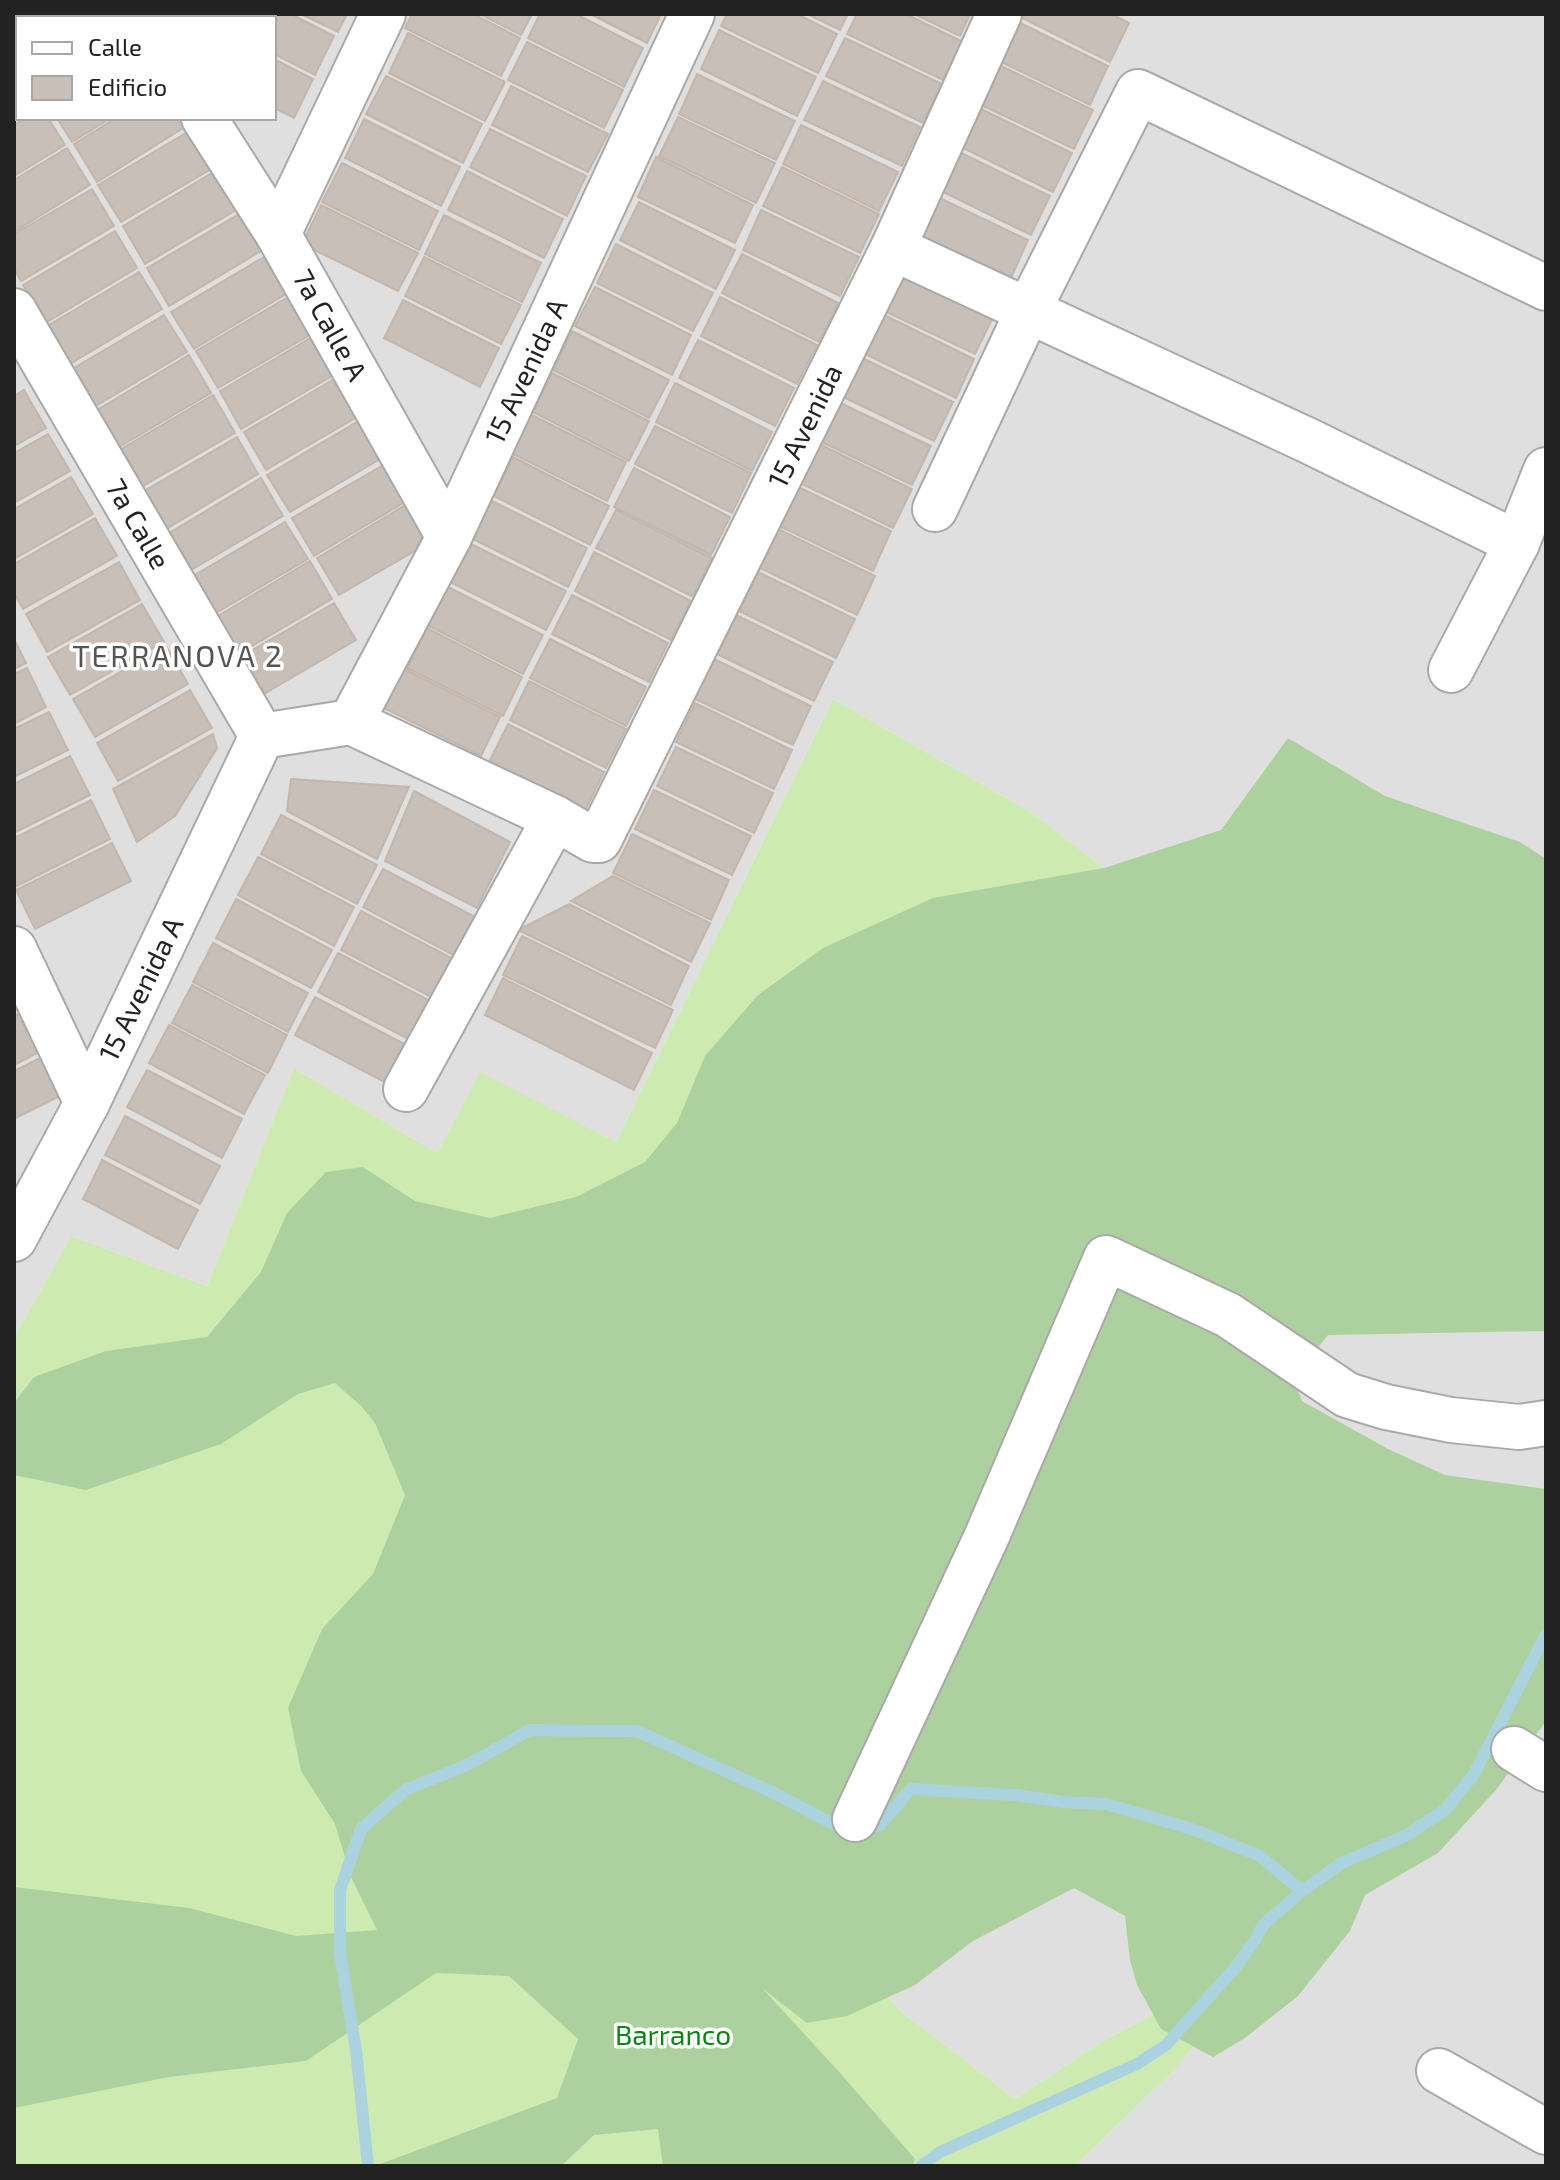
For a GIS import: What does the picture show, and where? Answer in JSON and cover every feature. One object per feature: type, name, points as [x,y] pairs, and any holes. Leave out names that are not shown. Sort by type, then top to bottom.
[{"type":"street","points":[[278,234],[383,14]]},
{"type":"street","name":"15 Avenida A","points":[[351,722],[449,537],[692,14]]},
{"type":"street","name":"15 Avenida","points":[[555,818],[593,840],[599,840],[603,835],[893,248],[999,14]]},
{"type":"street","points":[[935,509],[1028,311],[1138,92],[1546,288]]},
{"type":"street","name":"7a Calle A","points":[[205,120],[278,234],[449,537]]},
{"type":"street","points":[[893,248],[1309,441],[1517,543]]},
{"type":"street","name":"7a Calle","points":[[14,311],[262,736]]},
{"type":"street","points":[[1451,670],[1517,543],[1546,470]]},
{"type":"street","points":[[262,736],[351,722],[555,818],[406,1089]]},
{"type":"street","name":"15 Avenida A","points":[[14,1239],[87,1103],[262,736]]},
{"type":"street","points":[[14,949],[87,1103]]},
{"type":"street","points":[[855,1819],[986,1538],[1106,1258],[1228,1315],[1347,1395],[1386,1407],[1451,1420],[1519,1427],[1546,1423]]},
{"type":"street","points":[[1439,2071],[1546,2132]]},
{"type":"shaded area","points":[[14,14],[1546,14],[1546,859],[1520,842],[1385,796],[1288,738],[1221,830],[1104,868],[1032,813],[833,699],[616,1142],[480,1073],[437,1153],[294,1068],[207,1286],[71,1236],[14,1338]]},
{"type":"shaded area","points":[[1089,1221],[1546,1331],[1546,2166],[1075,2166],[1175,2069],[1160,2011],[1103,2041],[1015,2099],[904,2014],[834,1942]]},
{"type":"green space","name":"Barranco","points":[[833,699],[1032,813],[1104,868],[1221,830],[1288,738],[1385,796],[1520,842],[1546,859],[1305,1281],[834,1942],[904,2014],[1015,2099],[1103,2041],[1257,1967],[1175,2069],[1075,2166],[14,2166],[14,1338],[71,1236],[207,1286],[294,1068],[437,1153],[480,1072],[616,1142]]},
{"type":"green space","name":"Barranco","points":[[1288,738],[1385,796],[1520,842],[1546,859],[1546,1331],[1328,1335],[1293,1378],[1302,1401],[1388,1449],[1445,1475],[1546,1489],[1546,1721],[1496,1790],[1438,1853],[1365,1895],[1350,1931],[1298,1996],[1245,2038],[1213,2057],[1161,2029],[1137,1985],[1130,1960],[1125,1916],[1074,1888],[973,1941],[915,1985],[847,2016],[807,2023],[763,1989],[915,2159],[913,2166],[663,2166],[658,2129],[594,2135],[561,2166],[375,2166],[557,2098],[578,2039],[509,1976],[436,1973],[306,2061],[169,2077],[14,2108],[14,1887],[189,1908],[296,1936],[377,1930],[351,1877],[335,1824],[301,1771],[288,1708],[322,1629],[373,1574],[405,1495],[375,1423],[335,1383],[298,1394],[221,1444],[86,1490],[14,1475],[14,1403],[34,1377],[106,1351],[207,1337],[261,1272],[287,1213],[326,1172],[363,1167],[415,1201],[490,1218],[576,1197],[645,1162],[677,1123],[705,1056],[757,996],[823,948],[933,898],[1104,868],[1221,830]]},
{"type":"building","points":[[14,14],[94,14],[16,16],[16,52]]},
{"type":"building","points":[[291,14],[334,36],[315,75],[276,55],[276,16],[225,16]]},
{"type":"building","points":[[301,14],[347,14],[338,32]]},
{"type":"building","points":[[412,14],[473,14],[520,38],[501,76],[405,28]]},
{"type":"building","points":[[480,14],[532,14],[521,35]]},
{"type":"building","points":[[540,14],[576,14],[643,48],[624,87],[528,38]]},
{"type":"building","points":[[590,14],[661,14],[647,43]]},
{"type":"building","points":[[727,14],[797,14],[837,34],[818,73],[721,26]]},
{"type":"building","points":[[807,14],[848,14],[840,30]]},
{"type":"building","points":[[857,14],[906,14],[963,42],[943,80],[847,34]]},
{"type":"building","points":[[914,14],[970,14],[960,36]]},
{"type":"building","points":[[1014,14],[1111,14],[1129,23],[1110,62]]},
{"type":"building","points":[[1012,19],[1108,66],[1090,105],[993,58]]},
{"type":"building","points":[[719,30],[816,77],[797,116],[701,69]]},
{"type":"building","points":[[408,33],[505,82],[485,121],[389,73]]},
{"type":"building","points":[[845,38],[942,84],[923,123],[826,76]]},
{"type":"building","points":[[527,42],[623,90],[604,128],[508,80]]},
{"type":"building","points":[[276,60],[313,79],[294,118],[276,109]]},
{"type":"building","points":[[995,63],[1093,110],[1074,149],[977,103]]},
{"type":"building","points":[[16,66],[14,118],[14,67]]},
{"type":"building","points":[[697,74],[795,121],[776,160],[679,114]]},
{"type":"building","points":[[386,76],[482,124],[463,163],[366,114]]},
{"type":"building","points":[[823,81],[920,127],[902,166],[804,120]]},
{"type":"building","points":[[511,86],[608,134],[588,172],[492,125]]},
{"type":"building","points":[[975,106],[1072,153],[1053,192],[957,145]]},
{"type":"building","points":[[678,117],[775,163],[756,203],[659,156]]},
{"type":"building","points":[[364,119],[460,167],[441,206],[345,158]]},
{"type":"building","points":[[23,120],[49,120],[65,145],[14,176],[14,125]]},
{"type":"building","points":[[58,120],[108,120],[72,142]]},
{"type":"building","points":[[113,120],[185,120],[188,125],[97,182],[74,144]]},
{"type":"building","points":[[801,125],[898,172],[879,211],[783,164]]},
{"type":"building","points":[[490,129],[586,176],[567,216],[470,167]]},
{"type":"building","points":[[191,130],[213,168],[121,222],[98,185]]},
{"type":"building","points":[[67,148],[90,185],[14,232],[14,180]]},
{"type":"building","points":[[953,149],[1050,196],[1031,235],[935,188]]},
{"type":"building","points":[[656,157],[753,205],[735,243],[638,197]]},
{"type":"building","points":[[342,163],[438,211],[419,250],[322,202]]},
{"type":"building","points":[[782,167],[879,214],[860,253],[763,206]]},
{"type":"building","points":[[215,171],[238,209],[145,264],[123,226]]},
{"type":"building","points":[[467,171],[563,219],[544,258],[448,210]]},
{"type":"building","points":[[92,189],[114,226],[21,281],[14,268],[14,234]]},
{"type":"building","points":[[931,194],[1028,240],[1010,280],[912,233]]},
{"type":"building","points":[[639,202],[735,250],[716,289],[620,240]]},
{"type":"building","points":[[321,205],[418,253],[398,291],[302,244]]},
{"type":"building","points":[[761,210],[859,257],[840,296],[743,250]]},
{"type":"building","points":[[239,214],[261,251],[169,306],[147,268]]},
{"type":"building","points":[[444,215],[541,263],[522,302],[425,254]]},
{"type":"building","points":[[115,231],[137,268],[45,323],[23,285]]},
{"type":"building","points":[[616,244],[713,293],[693,331],[597,283]]},
{"type":"building","points":[[742,254],[838,303],[819,342],[722,293]]},
{"type":"building","points":[[264,257],[286,294],[194,349],[171,312]]},
{"type":"building","points":[[424,257],[521,305],[501,344],[405,296]]},
{"type":"building","points":[[896,269],[994,315],[975,354],[878,308]]},
{"type":"building","points":[[139,272],[162,309],[70,364],[47,326]]},
{"type":"building","points":[[595,287],[691,335],[672,375],[575,326]]},
{"type":"building","points":[[288,297],[310,335],[218,388],[196,351]]},
{"type":"building","points":[[720,297],[817,345],[797,384],[701,336]]},
{"type":"building","points":[[403,300],[499,348],[480,387],[384,338]]},
{"type":"building","points":[[878,312],[974,359],[956,398],[859,351]]},
{"type":"building","points":[[164,315],[187,352],[94,407],[72,369]]},
{"type":"building","points":[[572,331],[669,380],[649,418],[553,370]]},
{"type":"building","points":[[312,337],[334,375],[241,429],[220,391]]},
{"type":"building","points":[[698,340],[794,388],[775,426],[679,378]]},
{"type":"building","points":[[189,355],[211,393],[119,447],[97,410]]},
{"type":"building","points":[[856,355],[953,402],[934,441],[837,394]]},
{"type":"building","points":[[552,373],[649,421],[629,461],[533,412]]},
{"type":"building","points":[[336,378],[359,416],[266,470],[244,432]]},
{"type":"building","points":[[675,383],[772,432],[752,471],[656,422]]},
{"type":"building","points":[[24,390],[46,428],[14,446],[14,396]]},
{"type":"building","points":[[213,395],[235,433],[143,486],[121,449]]},
{"type":"building","points":[[834,400],[931,446],[912,485],[815,439]]},
{"type":"building","points":[[530,414],[626,462],[607,501],[511,453]]},
{"type":"building","points":[[360,420],[382,458],[290,512],[267,475]]},
{"type":"building","points":[[655,426],[751,473],[732,513],[635,464]]},
{"type":"building","points":[[48,434],[70,471],[14,503],[14,453]]},
{"type":"building","points":[[237,437],[258,474],[166,529],[144,491]]},
{"type":"building","points":[[815,442],[912,489],[893,528],[796,481]]},
{"type":"building","points":[[513,457],[609,506],[590,545],[494,496]]},
{"type":"building","points":[[385,464],[407,501],[314,556],[292,518]]},
{"type":"building","points":[[634,468],[730,517],[711,555],[614,507]]},
{"type":"building","points":[[71,477],[93,514],[14,559],[14,509]]},
{"type":"building","points":[[261,478],[283,516],[191,570],[169,533]]},
{"type":"building","points":[[794,485],[891,531],[873,571],[775,524]]},
{"type":"building","points":[[490,500],[587,548],[568,587],[471,538]]},
{"type":"building","points":[[409,503],[432,541],[339,595],[317,558]]},
{"type":"building","points":[[616,510],[712,558],[693,597],[596,548]]},
{"type":"building","points":[[95,518],[117,556],[23,609],[14,593],[14,564]]},
{"type":"building","points":[[285,522],[308,559],[216,613],[193,576]]},
{"type":"building","points":[[778,529],[875,576],[857,615],[760,568]]},
{"type":"building","points":[[469,543],[566,591],[546,630],[450,582]]},
{"type":"building","points":[[594,552],[691,601],[671,640],[575,591]]},
{"type":"building","points":[[310,561],[332,599],[240,653],[218,616]]},
{"type":"building","points":[[119,562],[140,600],[47,652],[26,614]]},
{"type":"building","points":[[758,572],[855,619],[836,658],[739,611]]},
{"type":"building","points":[[446,586],[543,635],[523,674],[427,625]]},
{"type":"building","points":[[572,595],[668,643],[649,682],[552,634]]},
{"type":"building","points":[[334,603],[356,640],[264,694],[242,656]]},
{"type":"building","points":[[142,604],[164,642],[70,695],[48,657]]},
{"type":"building","points":[[736,615],[833,662],[814,701],[717,654]]},
{"type":"building","points":[[427,628],[522,677],[503,716],[407,668]]},
{"type":"building","points":[[14,639],[26,663],[14,669]]},
{"type":"building","points":[[550,639],[646,687],[626,726],[530,678]]},
{"type":"building","points":[[166,646],[188,684],[95,737],[73,699]]},
{"type":"building","points":[[714,659],[811,706],[793,745],[695,699]]},
{"type":"building","points":[[27,668],[46,707],[14,724],[14,674]]},
{"type":"building","points":[[404,669],[500,717],[481,756],[384,708]]},
{"type":"building","points":[[529,681],[626,729],[606,768],[510,720]]},
{"type":"building","points":[[190,690],[212,728],[118,781],[97,743]]},
{"type":"building","points":[[695,703],[792,750],[774,789],[676,742]]},
{"type":"building","points":[[49,712],[68,750],[14,777],[14,729]]},
{"type":"building","points":[[508,724],[604,772],[585,811],[489,762]]},
{"type":"building","points":[[213,734],[217,748],[175,816],[137,842],[113,789]]},
{"type":"building","points":[[676,747],[773,793],[754,833],[657,786]]},
{"type":"building","points":[[70,756],[90,795],[14,833],[14,784]]},
{"type":"building","points":[[291,779],[409,787],[377,859],[287,811]]},
{"type":"building","points":[[654,790],[751,836],[732,875],[635,829]]},
{"type":"building","points":[[414,791],[510,842],[477,908],[385,861]]},
{"type":"building","points":[[91,800],[110,839],[15,887],[14,838]]},
{"type":"building","points":[[281,815],[377,865],[357,904],[261,854]]},
{"type":"building","points":[[632,834],[729,880],[711,920],[613,873]]},
{"type":"building","points":[[112,843],[131,881],[35,929],[16,890]]},
{"type":"building","points":[[258,857],[354,907],[334,946],[238,895]]},
{"type":"building","points":[[383,869],[479,919],[459,958],[363,907]]},
{"type":"building","points":[[613,876],[710,923],[691,962],[571,901]]},
{"type":"building","points":[[236,899],[332,950],[311,988],[216,938]]},
{"type":"building","points":[[569,904],[689,966],[671,1005],[518,930]]},
{"type":"building","points":[[361,911],[457,961],[437,1000],[341,950]]},
{"type":"building","points":[[522,936],[673,1010],[655,1048],[503,975]]},
{"type":"building","points":[[213,943],[308,993],[288,1032],[193,982]]},
{"type":"building","points":[[338,953],[434,1003],[414,1042],[318,992]]},
{"type":"building","points":[[503,978],[652,1053],[634,1090],[485,1015]]},
{"type":"building","points":[[192,985],[287,1035],[268,1073],[172,1023]]},
{"type":"building","points":[[315,997],[410,1047],[390,1085],[295,1035]]},
{"type":"building","points":[[27,1010],[45,1049],[14,1065],[14,1016]]},
{"type":"building","points":[[169,1025],[265,1075],[244,1114],[149,1063]]},
{"type":"building","points":[[48,1054],[66,1093],[14,1119],[14,1071]]},
{"type":"building","points":[[147,1070],[242,1119],[222,1158],[127,1107]]},
{"type":"building","points":[[125,1116],[220,1166],[200,1204],[105,1155]]},
{"type":"building","points":[[102,1160],[198,1210],[178,1249],[83,1199]]},
{"type":"waterway","points":[[921,2166],[940,2152],[1137,2064],[1166,2045],[1234,1969],[1263,1925],[1302,1891],[1342,1863],[1409,1834],[1446,1809],[1474,1774],[1546,1634]]},
{"type":"waterway","points":[[368,2166],[356,2050],[340,1953],[340,1890],[361,1829],[405,1790],[467,1765],[530,1730],[637,1731],[774,1793],[837,1826],[864,1830],[880,1825],[911,1789],[1107,1804],[1195,1830],[1260,1856],[1302,1891]]},
{"type":"district","name":"TERRANOVA 2","points":[[178,657]]}]
